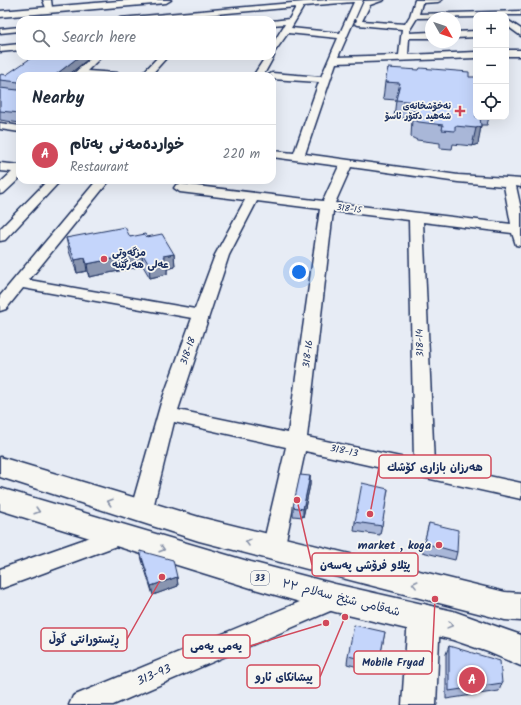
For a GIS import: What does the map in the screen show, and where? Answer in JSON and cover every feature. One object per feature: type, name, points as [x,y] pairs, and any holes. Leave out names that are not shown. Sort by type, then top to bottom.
[{"type":"main road","points":[[0,10],[48,3],[126,0]]},
{"type":"main road","points":[[0,14],[19,16],[113,4],[166,0]]},
{"type":"main road","points":[[0,467],[141,512],[272,549],[505,606],[521,608]]},
{"type":"main road","name":"شەقامی شێخ سەلام ٣٣","points":[[0,500],[119,536],[336,598],[424,618],[474,632],[521,651]]},
{"type":"main road","points":[[419,705],[424,618]]},
{"type":"street","points":[[264,0],[272,7]]},
{"type":"street","points":[[180,16],[353,0]]},
{"type":"street","points":[[347,38],[359,0]]},
{"type":"street","points":[[299,156],[332,60],[358,23],[367,3],[380,0]]},
{"type":"street","points":[[403,57],[404,36],[414,16],[419,0],[438,0]]},
{"type":"street","points":[[113,4],[119,16]]},
{"type":"street","points":[[276,45],[302,4]]},
{"type":"street","points":[[509,14],[521,13]]},
{"type":"street","points":[[414,16],[473,15]]},
{"type":"street","points":[[276,23],[291,21]]},
{"type":"street","points":[[358,23],[409,27]]},
{"type":"street","points":[[509,24],[520,33]]},
{"type":"street","points":[[16,29],[3,30],[4,49],[16,48]]},
{"type":"street","points":[[285,30],[347,38]]},
{"type":"street","points":[[509,33],[520,33]]},
{"type":"street","points":[[461,35],[473,34]]},
{"type":"street","points":[[404,36],[425,35]]},
{"type":"street","points":[[345,53],[351,57],[375,58]]},
{"type":"street","points":[[509,53],[521,53]]},
{"type":"street","points":[[332,60],[473,55]]},
{"type":"street","points":[[80,72],[94,60]]},
{"type":"street","points":[[149,72],[160,60]]},
{"type":"street","points":[[260,72],[268,60]]},
{"type":"street","points":[[276,76],[325,80]]},
{"type":"street","points":[[0,126],[16,128]]},
{"type":"street","points":[[276,154],[347,162],[431,175],[515,183],[519,235]]},
{"type":"street","name":"318-16","points":[[272,549],[296,441],[327,207],[347,162]]},
{"type":"street","points":[[0,167],[16,169]]},
{"type":"street","points":[[0,190],[16,174]]},
{"type":"street","points":[[0,237],[52,184]]},
{"type":"street","points":[[0,306],[101,184]]},
{"type":"street","name":"318-15","points":[[180,188],[416,217],[519,235]]},
{"type":"street","name":"318-18","points":[[141,512],[167,414],[201,314],[222,255],[252,198]]},
{"type":"street","name":"318-14","points":[[416,217],[424,468]]},
{"type":"street","points":[[19,284],[201,314]]},
{"type":"street","name":"318-13","points":[[167,414],[424,468],[521,491]]},
{"type":"street","points":[[0,579],[119,536]]},
{"type":"street","name":"313-93","points":[[82,705],[336,598]]},
{"type":"building","points":[[28,60],[75,60],[59,72],[16,72],[16,82],[0,80],[0,75],[6,75]]},
{"type":"building","points":[[388,68],[419,70],[420,68],[469,72],[469,77],[473,77],[473,120],[480,120],[481,126],[476,128],[455,126],[455,131],[442,130],[443,125],[413,120],[415,102],[396,100],[400,83],[385,82]]},
{"type":"building","points":[[0,88],[16,90],[16,113],[0,111]]},
{"type":"building","points":[[125,227],[130,237],[145,234],[147,237],[162,234],[174,254],[163,256],[166,261],[149,265],[142,253],[87,264],[85,258],[75,260],[66,238]]},
{"type":"building","points":[[300,475],[310,476],[303,509],[293,507]]},
{"type":"building","points":[[362,483],[388,489],[382,526],[355,522]]},
{"type":"building","points":[[429,523],[458,530],[457,552],[424,543]]},
{"type":"building","points":[[140,551],[173,560],[177,577],[151,586]]},
{"type":"building","points":[[354,625],[385,632],[379,663],[348,656]]},
{"type":"building","points":[[449,646],[500,661],[502,683],[449,691]]},
{"type":"place","name":"نەخۆشخانەی شەهید دکتۆر ئاسۆ","points":[[460,111]]},
{"type":"place","name":"مزگەوتی عەلی هەرگێنە","points":[[104,259]]},
{"type":"place","name":"پێلاو فرۆشی پەسەن","points":[[297,500]]},
{"type":"place","name":"هەرزان بازاری کۆشك","points":[[370,514]]},
{"type":"place","name":"market , koga","points":[[439,545]]},
{"type":"place","name":"ڕێستورانتی گوڵ","points":[[162,577]]},
{"type":"place","name":"Mobile Fryad","points":[[435,599]]},
{"type":"place","name":"پیشانکای ئارو","points":[[345,617]]},
{"type":"place","name":"یەمی یەمی","points":[[326,623]]},
{"type":"place","name":"خواردەمەنی بەتام","points":[[472,680]]}]
